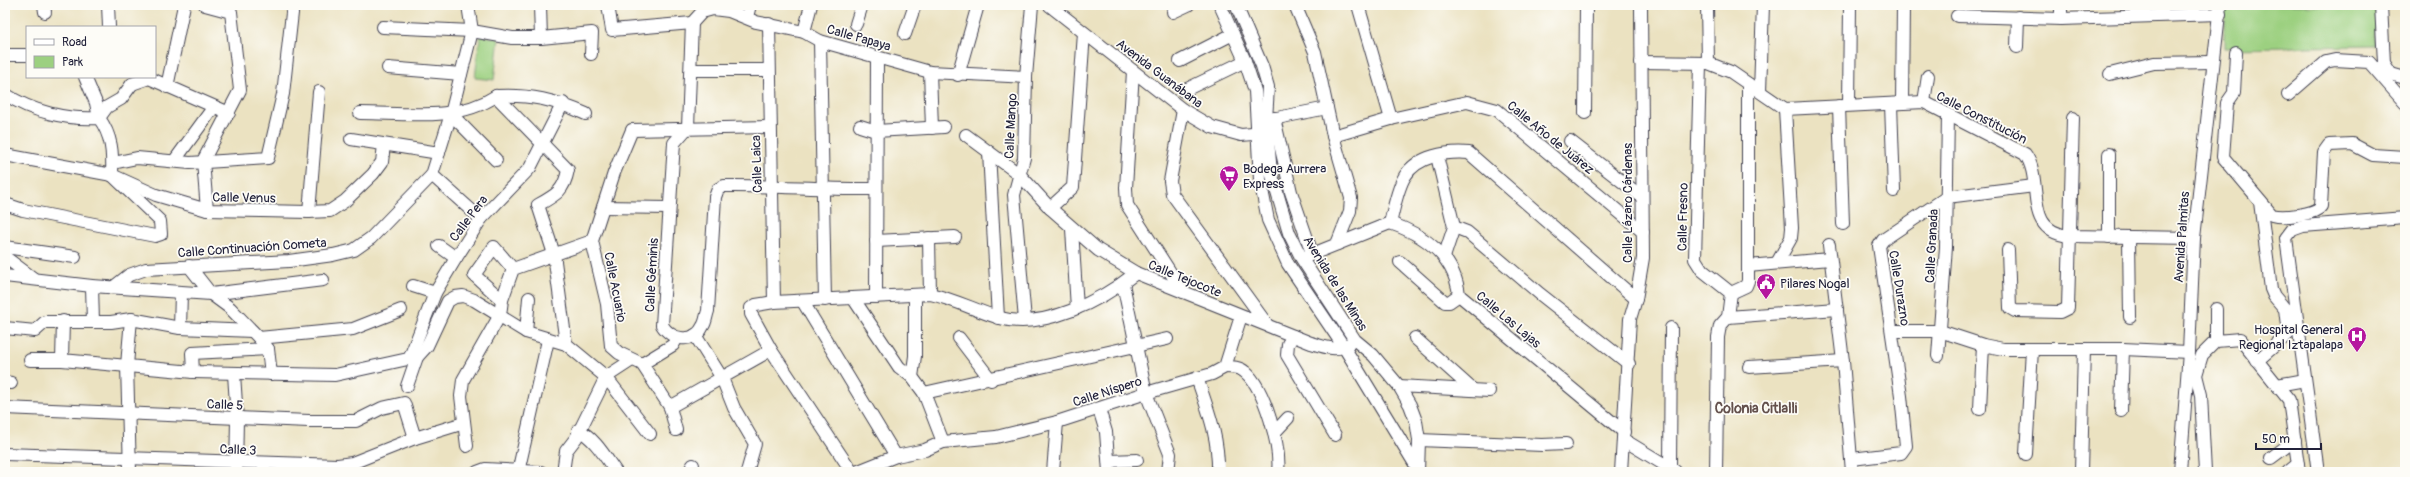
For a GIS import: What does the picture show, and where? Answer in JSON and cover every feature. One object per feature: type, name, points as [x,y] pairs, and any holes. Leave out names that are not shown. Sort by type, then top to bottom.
[{"type":"street","points":[[108,5],[109,26]]},
{"type":"street","points":[[166,87],[184,5]]},
{"type":"street","points":[[205,5],[231,12],[240,90],[203,161],[207,210]]},
{"type":"street","points":[[468,5],[472,31]]},
{"type":"street","points":[[540,5],[541,38]]},
{"type":"street","points":[[608,5],[612,30],[692,23],[692,70],[688,127],[769,127]]},
{"type":"street","points":[[804,32],[811,5]]},
{"type":"street","points":[[856,24],[862,5]]},
{"type":"street","points":[[905,34],[914,5]]},
{"type":"street","points":[[958,75],[978,5]]},
{"type":"street","name":"Calle Mango","points":[[1024,320],[1014,195],[1024,158],[1026,77],[1032,5]]},
{"type":"street","name":"Avenida Guanábana","points":[[1049,5],[1183,110],[1212,127],[1241,135],[1262,134]]},
{"type":"street","points":[[1173,12],[1188,5]]},
{"type":"street","name":"Avenida de las Minas","points":[[1220,5],[1245,61],[1255,91],[1262,134],[1271,172],[1289,233],[1307,256],[1355,340],[1373,355],[1399,386],[1410,405],[1416,421],[1418,440],[1418,470]]},
{"type":"street","name":"Avenida de las Minas","points":[[1236,5],[1262,66],[1268,87],[1270,119],[1262,134],[1260,180],[1268,220],[1288,264],[1344,348],[1418,470]]},
{"type":"street","points":[[1294,5],[1315,52],[1333,136],[1351,198],[1350,211],[1337,244]]},
{"type":"street","points":[[1358,5],[1391,119]]},
{"type":"street","points":[[1585,113],[1586,5]]},
{"type":"street","name":"Calle Lázaro Cárdenas","points":[[1622,472],[1629,364],[1630,319],[1636,298],[1643,258],[1641,5]]},
{"type":"street","name":"Calle Fresno","points":[[1707,5],[1695,259],[1702,270],[1732,293]]},
{"type":"street","points":[[1760,92],[1763,5]]},
{"type":"street","points":[[1844,224],[1844,106],[1850,5]]},
{"type":"street","points":[[1894,191],[1896,103],[1902,5]]},
{"type":"street","points":[[2061,5],[2061,19]]},
{"type":"street","points":[[2381,5],[2384,63],[2391,74],[2405,78]]},
{"type":"street","name":"Calle Papaya","points":[[692,23],[702,12],[712,7],[749,11],[769,24],[804,32],[820,41],[930,72],[958,75],[1026,77]]},
{"type":"street","points":[[1957,16],[2000,11],[2018,17],[2061,19],[2131,11],[2220,10]]},
{"type":"street","name":"Avenida Palmitas","points":[[2180,472],[2189,352],[2194,238],[2212,62],[2220,10]]},
{"type":"street","points":[[112,169],[138,158],[190,162],[268,158],[283,94],[292,13]]},
{"type":"street","points":[[2017,47],[2018,17]]},
{"type":"street","name":"Calle Laica","points":[[769,24],[769,127],[772,185],[774,302]]},
{"type":"street","points":[[383,27],[472,31],[512,38],[541,38],[592,33],[591,54]]},
{"type":"street","name":"Calle Continuación Cometa","points":[[115,286],[129,275],[146,269],[289,261],[333,255],[354,250],[371,238],[432,174],[451,114],[472,31]]},
{"type":"street","points":[[1050,208],[1073,187],[1084,33]]},
{"type":"street","points":[[1180,61],[1233,34]]},
{"type":"street","points":[[820,41],[825,300]]},
{"type":"street","points":[[2236,53],[2234,93],[2227,103],[2223,155],[2225,161],[2274,216],[2316,211],[2321,206],[2324,152],[2327,147],[2332,144],[2356,144],[2372,155],[2405,157]]},
{"type":"street","points":[[5,56],[26,55]]},
{"type":"street","points":[[876,297],[877,58]]},
{"type":"street","points":[[2288,95],[2329,61],[2362,60],[2372,64],[2405,104]]},
{"type":"street","points":[[1183,91],[1245,61]]},
{"type":"street","points":[[1641,62],[1704,63],[1731,72],[1785,109],[1792,228],[1791,238],[1777,263]]},
{"type":"street","points":[[2110,74],[2154,63],[2212,62]]},
{"type":"street","points":[[388,68],[461,74]]},
{"type":"street","points":[[692,70],[768,70]]},
{"type":"street","points":[[1133,71],[1126,188],[1127,206],[1183,292]]},
{"type":"street","points":[[860,126],[876,131],[938,128],[930,72]]},
{"type":"street","points":[[1924,102],[1928,76]]},
{"type":"street","points":[[5,204],[23,210],[147,235],[154,236],[161,234],[160,220],[112,169],[109,131],[99,118],[96,103],[85,78]]},
{"type":"street","points":[[5,94],[22,106],[54,114],[86,119],[99,118],[107,107],[121,99],[129,81],[149,78],[213,108],[229,113]]},
{"type":"street","points":[[1716,472],[1718,337],[1720,326],[1728,317],[1732,293],[1746,286],[1748,281],[1748,84]]},
{"type":"street","points":[[309,212],[319,92]]},
{"type":"street","points":[[360,113],[451,114],[482,106],[496,96],[522,94],[563,103],[586,114]]},
{"type":"street","points":[[496,96],[568,170],[566,183],[556,194],[538,205],[554,254],[566,344]]},
{"type":"street","name":"Calle Año de Juárez","points":[[1333,136],[1391,119],[1467,102],[1497,110],[1643,232]]},
{"type":"street","name":"Calle Constitución","points":[[1785,109],[1924,102],[2025,154],[2031,162],[2039,215],[2045,225],[2054,232],[2070,236],[2194,238]]},
{"type":"street","name":"Calle Pera","points":[[407,386],[414,357],[435,293],[481,219],[530,168],[563,103]]},
{"type":"street","points":[[175,160],[213,108]]},
{"type":"street","points":[[1327,108],[1270,119],[1291,192],[1307,256],[1390,223],[1404,177],[1418,163],[1453,152],[1469,153],[1636,298]]},
{"type":"street","points":[[1183,110],[1170,181],[1172,194],[1266,323]]},
{"type":"street","points":[[451,114],[496,160]]},
{"type":"street","name":"Calle Granada","points":[[1938,356],[1947,197],[1948,114]]},
{"type":"street","points":[[2008,250],[2010,308],[2015,311],[2065,311],[2070,303],[2073,118]]},
{"type":"street","name":"Calle Acuario","points":[[676,430],[670,407],[637,362],[619,353],[611,346],[607,304],[592,241],[632,130],[650,131],[688,127]]},
{"type":"street","name":"Calle Géminis","points":[[677,338],[667,333],[662,325],[674,143],[688,127]]},
{"type":"street","points":[[966,135],[1020,175],[1050,208],[1072,229],[1098,250],[1136,273]]},
{"type":"street","points":[[351,139],[439,153]]},
{"type":"street","points":[[1570,141],[1642,197]]},
{"type":"street","name":"Calle Venus","points":[[5,154],[112,169],[156,195],[207,210],[309,212],[330,211],[345,201],[373,174],[382,162],[384,145]]},
{"type":"street","points":[[989,152],[998,318]]},
{"type":"street","points":[[2108,154],[2109,237]]},
{"type":"street","points":[[1437,156],[1454,226],[1444,257]]},
{"type":"street","points":[[432,174],[481,219]]},
{"type":"street","points":[[563,472],[566,451],[576,438],[578,430],[606,377],[673,345],[677,338],[687,338],[695,335],[703,327],[708,311],[716,196],[718,190],[724,186],[772,185],[823,190],[876,189]]},
{"type":"street","name":"Calle Durazno","points":[[1852,459],[1901,453],[1906,446],[1892,331],[1879,246],[1884,240],[1947,197],[2034,186]]},
{"type":"street","points":[[2256,361],[2285,339],[2288,331],[2285,309],[2274,296],[2271,289],[2260,202]]},
{"type":"street","points":[[603,207],[669,208]]},
{"type":"street","points":[[2318,472],[2286,238],[2292,230],[2303,226],[2405,218]]},
{"type":"street","name":"Calle Las Lajas","points":[[1390,223],[1420,236],[1444,257],[1457,279],[1459,295],[1624,436],[1673,470]]},
{"type":"street","points":[[1454,226],[1467,232],[1540,294],[1629,364]]},
{"type":"street","points":[[1072,229],[1077,308]]},
{"type":"street","points":[[876,241],[955,237]]},
{"type":"street","points":[[2129,237],[2130,317]]},
{"type":"street","points":[[929,238],[930,294]]},
{"type":"street","points":[[513,269],[592,241]]},
{"type":"street","points":[[1829,245],[1843,361],[1852,472]]},
{"type":"street","points":[[439,246],[456,258]]},
{"type":"street","points":[[5,247],[75,257]]},
{"type":"street","points":[[502,300],[474,275],[494,247],[513,269]]},
{"type":"street","points":[[5,257],[34,279]]},
{"type":"street","points":[[1748,266],[1830,259]]},
{"type":"street","points":[[1400,262],[1445,302],[1449,302],[1459,295]]},
{"type":"street","points":[[189,266],[211,294],[230,308],[256,334],[268,349],[271,374]]},
{"type":"street","points":[[467,446],[461,396],[463,380],[500,315],[502,300],[513,269]]},
{"type":"street","name":"Calle Tejocote","points":[[771,350],[751,314],[751,308],[756,305],[774,302],[803,302],[930,294],[949,298],[998,318],[1024,320],[1077,308],[1123,284],[1136,273],[1241,316],[1266,323],[1293,336],[1331,349],[1344,348]]},
{"type":"street","points":[[5,276],[92,286],[115,286],[181,293],[211,294],[323,280]]},
{"type":"street","points":[[1123,284],[1146,393],[1170,454],[1168,472]]},
{"type":"street","points":[[92,286],[93,322]]},
{"type":"street","points":[[413,286],[435,293]]},
{"type":"street","points":[[180,328],[181,293]]},
{"type":"street","points":[[30,360],[62,360],[193,372],[335,375],[414,357],[428,346],[448,301],[454,297],[463,296],[474,300],[526,332],[548,340],[566,344],[606,377],[650,434]]},
{"type":"street","points":[[912,378],[915,356],[915,296]]},
{"type":"street","points":[[526,332],[529,298]]},
{"type":"street","points":[[853,298],[899,367],[912,378],[924,393],[944,442]]},
{"type":"street","points":[[803,302],[896,456]]},
{"type":"street","points":[[2216,308],[2216,341]]},
{"type":"street","points":[[1728,317],[1837,309]]},
{"type":"street","points":[[5,328],[35,330],[45,322],[93,322],[131,319],[180,328],[256,334],[353,329],[401,310]]},
{"type":"street","points":[[1241,316],[1225,367],[1237,368],[1245,372],[1267,408],[1274,433],[1279,461],[1278,472]]},
{"type":"street","points":[[130,472],[130,414],[127,365],[131,319]]},
{"type":"street","points":[[62,360],[63,321]]},
{"type":"street","points":[[1671,328],[1673,470]]},
{"type":"street","points":[[1892,331],[1940,331],[1983,345],[2003,349],[2123,349],[2189,352]]},
{"type":"street","points":[[695,335],[722,378],[734,408],[755,444],[748,472]]},
{"type":"street","points":[[1293,336],[1288,344],[1287,355],[1334,435]]},
{"type":"street","points":[[959,338],[991,380]]},
{"type":"street","points":[[1415,338],[1473,390]]},
{"type":"street","points":[[924,393],[991,380],[1167,339]]},
{"type":"street","points":[[2206,471],[2201,395],[2196,375],[2202,355],[2216,341],[2240,339],[2290,403],[2299,468],[2288,472]]},
{"type":"street","points":[[518,471],[548,340]]},
{"type":"street","points":[[1344,348],[1355,340]]},
{"type":"street","points":[[1980,409],[1983,345]]},
{"type":"street","points":[[193,372],[192,353],[268,349]]},
{"type":"street","points":[[2026,454],[2032,349]]},
{"type":"street","points":[[2081,472],[2084,349]]},
{"type":"street","points":[[2121,411],[2123,349]]},
{"type":"street","points":[[670,407],[771,350],[852,472]]},
{"type":"street","points":[[1750,367],[1843,361]]},
{"type":"street","name":"Calle Níspero","points":[[856,472],[896,456],[925,450],[944,442],[996,437],[1057,422],[1146,393],[1212,374],[1225,367]]},
{"type":"street","points":[[234,374],[237,418],[236,468]]},
{"type":"street","points":[[1197,378],[1215,431],[1219,449],[1218,472]]},
{"type":"street","points":[[2277,385],[2305,380]]},
{"type":"street","points":[[1399,386],[1489,391]]},
{"type":"street","name":"Calle 5","points":[[5,408],[237,418],[356,421],[382,408],[404,404],[415,438]]},
{"type":"street","points":[[1099,409],[1106,432],[1109,466],[1137,460]]},
{"type":"street","points":[[1274,433],[1288,418]]},
{"type":"street","points":[[1053,472],[1057,422]]},
{"type":"street","name":"Calle 3","points":[[5,454],[130,460],[236,468],[338,465],[352,463],[415,438],[464,423]]},
{"type":"street","points":[[578,430],[595,445],[616,472]]},
{"type":"street","points":[[1418,440],[1542,445],[1566,444]]},
{"type":"street","points":[[2271,458],[2295,440]]},
{"type":"street","points":[[478,472],[485,469],[541,472]]},
{"type":"green space","points":[[2224,5],[2376,5],[2375,46],[2224,48]]},
{"type":"green space","points":[[480,36],[499,38],[494,80],[475,78]]},
{"type":"place","name":"Bodega Aurrera Express","points":[[1229,192]]},
{"type":"place","name":"Pilares Nogal","points":[[1766,300]]},
{"type":"place","name":"Hospital General Regional Iztapalapa","points":[[2357,353]]},
{"type":"district","name":"Colonia Citlalli","points":[[1756,408]]}]
